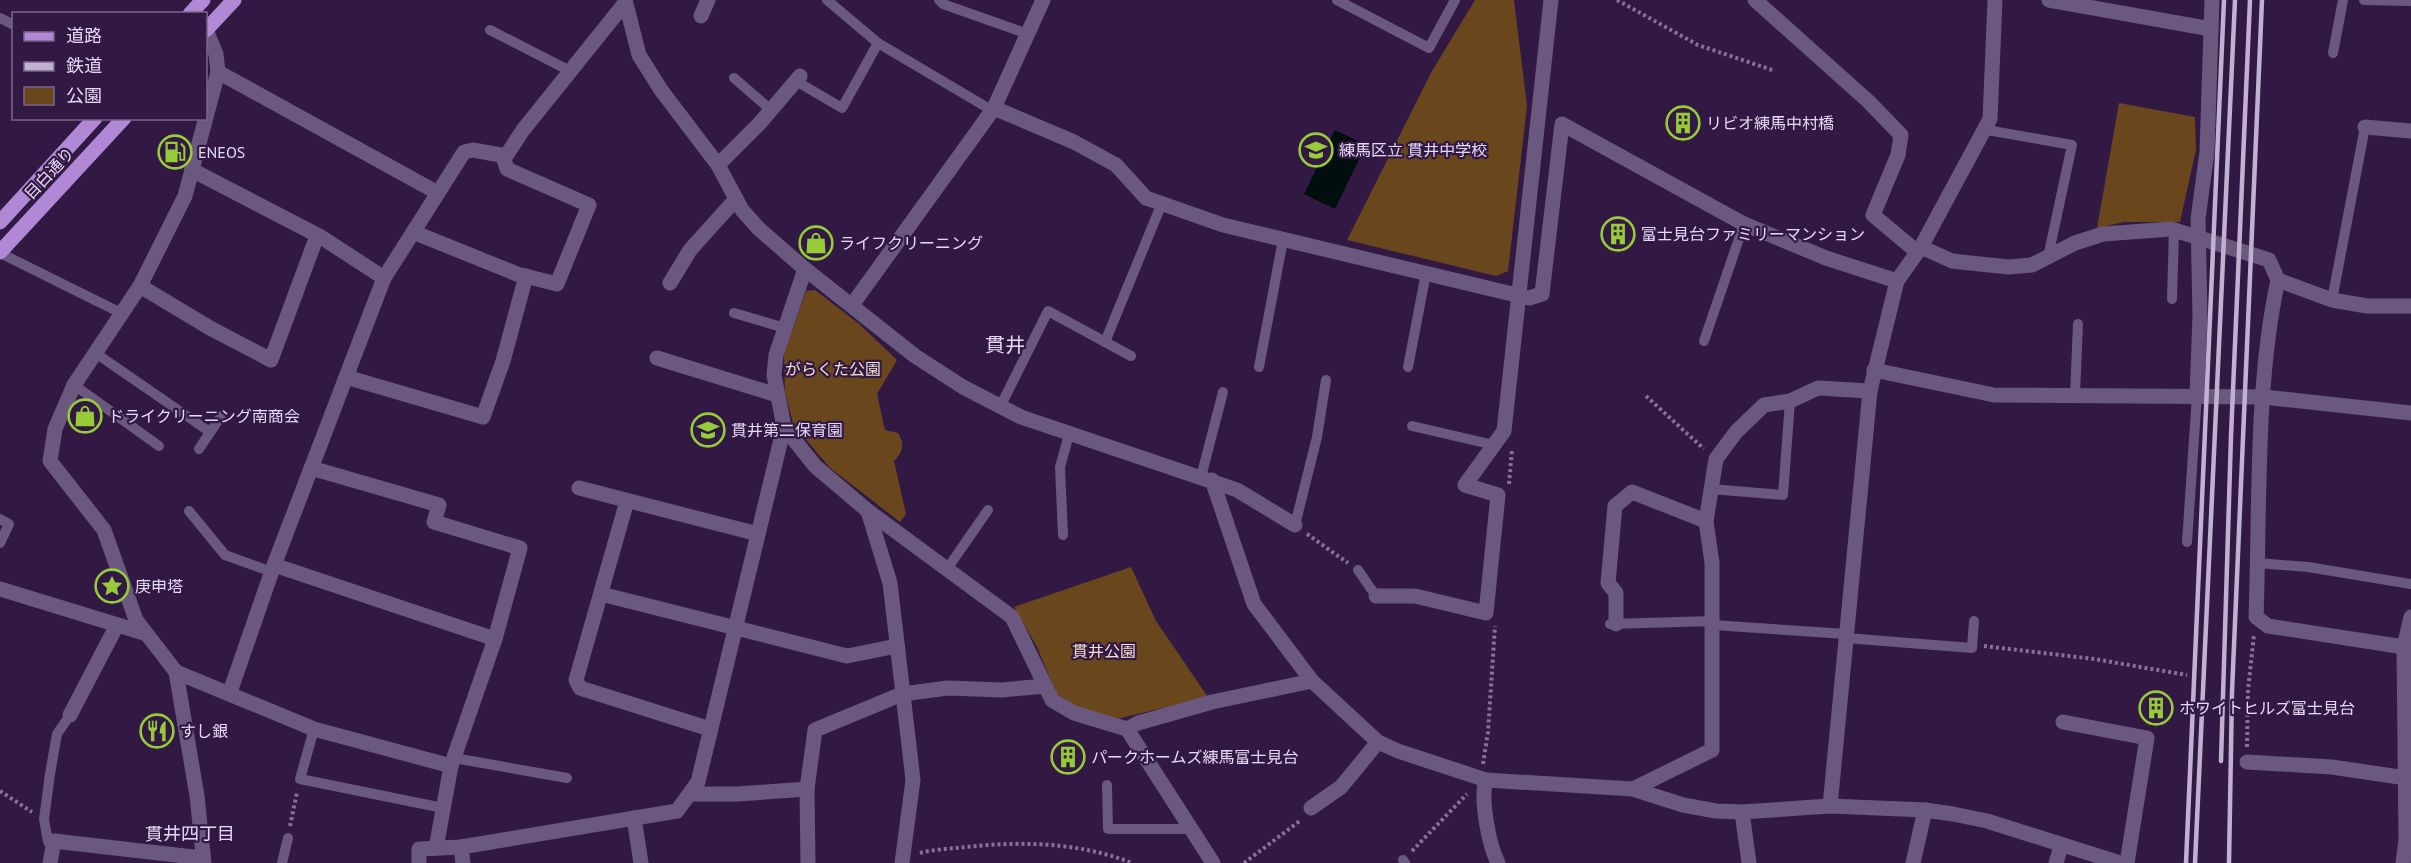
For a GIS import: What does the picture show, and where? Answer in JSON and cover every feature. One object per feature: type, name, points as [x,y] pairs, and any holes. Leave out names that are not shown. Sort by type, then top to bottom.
[{"type":"main road","points":[[192,12],[202,0]]},
{"type":"main road","points":[[207,29],[234,0]]},
{"type":"main road","name":"目白通り","points":[[0,222],[93,120]]},
{"type":"main road","name":"目白通り","points":[[0,253],[122,120]]},
{"type":"street","points":[[701,16],[708,0]]},
{"type":"street","points":[[852,305],[994,109],[1043,0]]},
{"type":"street","points":[[1376,596],[1414,596],[1486,613],[1498,495],[1465,485],[1504,431],[1551,0]]},
{"type":"street","points":[[1755,0],[1868,101],[1901,135],[1898,155],[1873,215],[1918,249],[1952,261],[1988,266],[2032,265],[2074,243],[2103,234],[2125,230],[2174,230],[2269,260],[2278,280],[2272,308],[2264,397],[2256,617],[2268,626],[2404,646]]},
{"type":"street","points":[[1830,806],[1870,391],[1874,370],[1897,281],[1987,130],[1990,120],[1995,0]]},
{"type":"street","points":[[2049,0],[2211,29]]},
{"type":"street","points":[[2197,395],[2200,316],[2198,236],[2207,152],[2212,0]]},
{"type":"street","points":[[503,156],[625,1]]},
{"type":"street","points":[[625,1],[639,55],[661,90],[718,165],[736,199],[759,229],[805,269],[915,356],[1000,407],[1021,417],[1070,431],[1237,490],[1295,525]]},
{"type":"street","points":[[207,32],[216,54],[218,72],[207,113]]},
{"type":"street","points":[[218,72],[438,193]]},
{"type":"street","points":[[718,165],[798,79]]},
{"type":"street","points":[[994,109],[1074,142],[1116,165],[1146,198],[1223,225],[1529,298],[1542,294],[1562,123],[1744,224],[1826,258],[1897,281]]},
{"type":"street","points":[[50,863],[54,841],[203,860],[197,796],[176,672],[136,620],[104,530],[50,461],[54,429],[74,385],[140,286],[185,196],[205,120]]},
{"type":"street","points":[[2365,127],[2411,131]]},
{"type":"street","points":[[230,692],[273,568],[384,278],[464,152],[479,150],[503,156]]},
{"type":"street","points":[[413,232],[525,276],[557,284],[589,205],[507,169],[503,156]]},
{"type":"street","points":[[192,170],[317,236],[384,278]]},
{"type":"street","points":[[670,283],[690,250],[736,199]]},
{"type":"street","points":[[140,286],[210,328],[271,360],[317,236]]},
{"type":"street","points":[[418,863],[419,849],[461,847],[677,812],[698,782],[784,427],[777,395],[776,355],[805,269]]},
{"type":"street","points":[[346,377],[483,417],[504,361],[525,276]]},
{"type":"street","points":[[2278,280],[2332,300],[2367,306],[2411,306]]},
{"type":"street","points":[[657,358],[777,395]]},
{"type":"street","points":[[1874,370],[1994,395],[2264,397],[2411,413]]},
{"type":"street","points":[[1633,789],[1712,750],[1712,563],[1706,521],[1716,459],[1736,432],[1764,405],[1790,401],[1818,388],[1870,391]]},
{"type":"street","points":[[784,427],[815,466],[868,511],[1012,617],[1052,700],[1074,713],[1127,729],[1213,863]]},
{"type":"street","points":[[311,468],[439,505],[434,522],[520,548],[495,639],[453,762],[436,848]]},
{"type":"street","points":[[1206,478],[1254,604],[1312,681],[1378,742],[1486,780],[1633,789],[1683,805],[1742,812],[1830,806],[1925,810],[1987,821],[2120,863]]},
{"type":"street","points":[[579,488],[758,534]]},
{"type":"street","points":[[1612,624],[1616,593],[1608,583],[1615,506],[1632,492],[1666,508],[1706,521]]},
{"type":"street","points":[[627,501],[576,680],[580,688],[710,729]]},
{"type":"street","points":[[868,511],[890,583],[914,780],[902,863]]},
{"type":"street","points":[[273,568],[495,639]]},
{"type":"street","points":[[0,589],[144,633]]},
{"type":"street","points":[[601,594],[847,656],[897,646]]},
{"type":"street","points":[[2403,863],[2406,778],[2404,646],[2411,617]]},
{"type":"street","points":[[70,715],[117,625]]},
{"type":"street","points":[[176,672],[230,692],[273,715],[314,729],[453,762]]},
{"type":"street","points":[[1127,729],[1138,723],[1212,702],[1312,681]]},
{"type":"street","points":[[812,862],[807,789],[815,730],[902,694],[948,688],[1001,690],[1045,686]]},
{"type":"street","points":[[2063,722],[2147,738],[2127,863]]},
{"type":"street","points":[[1311,811],[1341,787],[1378,742]]},
{"type":"street","points":[[2247,762],[2332,767],[2406,778]]},
{"type":"street","points":[[1486,780],[1483,798],[1492,852],[1498,863]]},
{"type":"street","points":[[690,794],[738,794],[807,789]]},
{"type":"street","points":[[1913,863],[1925,810]]},
{"type":"street","points":[[1742,812],[1749,863]]},
{"type":"street","points":[[634,818],[641,863]]},
{"type":"street","points":[[2056,863],[2061,846]]},
{"type":"street","points":[[461,847],[463,863]]},
{"type":"lane","points":[[827,0],[878,43],[994,109]]},
{"type":"lane","points":[[939,0],[973,17],[1028,34]]},
{"type":"lane","points":[[1337,0],[1430,48],[1455,0]]},
{"type":"lane","points":[[2333,53],[2343,0]]},
{"type":"lane","points":[[2364,0],[2411,1]]},
{"type":"lane","points":[[490,30],[570,71]]},
{"type":"lane","points":[[798,79],[842,108],[878,43]]},
{"type":"lane","points":[[734,78],[771,110]]},
{"type":"lane","points":[[2332,300],[2365,127]]},
{"type":"lane","points":[[1987,130],[2072,145],[2048,256]]},
{"type":"lane","points":[[1105,342],[1162,203]]},
{"type":"lane","points":[[1704,340],[1744,224]]},
{"type":"lane","points":[[2172,299],[2174,230]]},
{"type":"lane","points":[[1259,367],[1283,240]]},
{"type":"lane","points":[[0,253],[121,313]]},
{"type":"lane","points":[[1408,367],[1426,273]]},
{"type":"lane","points":[[1000,407],[1048,311],[1131,356]]},
{"type":"lane","points":[[734,313],[785,328]]},
{"type":"lane","points":[[2074,394],[2078,324]]},
{"type":"lane","points":[[94,352],[210,432]]},
{"type":"lane","points":[[1295,525],[1317,436],[1326,380]]},
{"type":"lane","points":[[74,385],[159,446]]},
{"type":"lane","points":[[1206,478],[1224,392]]},
{"type":"lane","points":[[2187,542],[2197,395]]},
{"type":"lane","points":[[1712,489],[1783,495],[1790,401]]},
{"type":"lane","points":[[199,449],[221,416]]},
{"type":"lane","points":[[1412,426],[1494,446]]},
{"type":"lane","points":[[1063,535],[1060,467],[1070,431]]},
{"type":"lane","points":[[947,569],[988,510]]},
{"type":"lane","points":[[189,511],[225,555],[273,568]]},
{"type":"lane","points":[[0,519],[9,524],[0,543]]},
{"type":"lane","points":[[2258,563],[2308,567],[2411,584]]},
{"type":"lane","points":[[1358,570],[1376,596]]},
{"type":"lane","points":[[1612,624],[1713,623],[1972,648],[1974,621]]},
{"type":"lane","points":[[53,844],[48,842],[44,819],[57,734],[70,715]]},
{"type":"lane","points":[[314,729],[300,779],[443,808]]},
{"type":"lane","points":[[453,762],[567,778]]},
{"type":"lane","points":[[1107,785],[1108,829],[1191,829]]},
{"type":"lane","points":[[282,863],[288,838]]},
{"type":"path","points":[[1617,0],[1698,45],[1775,71]]},
{"type":"path","points":[[1646,396],[1716,459]]},
{"type":"path","points":[[1295,525],[1358,570]]},
{"type":"path","points":[[2247,762],[2248,690],[2256,617]]},
{"type":"path","points":[[1972,648],[1978,645],[2094,659],[2187,675]]},
{"type":"path","points":[[288,838],[300,779]]},
{"type":"path","points":[[1404,861],[1470,790]]},
{"type":"path","points":[[0,791],[44,819]]},
{"type":"path","points":[[1244,863],[1311,811]]},
{"type":"path","points":[[917,854],[982,845],[1043,844],[1099,850],[1132,863]]},
{"type":"green space","points":[[1475,0],[1514,0],[1527,106],[1508,271],[1496,276],[1347,240],[1432,71]]},
{"type":"green space","points":[[2119,103],[2195,117],[2196,150],[2180,222],[2124,222],[2097,228]]},
{"type":"green space","name":"がらくた公園","points":[[815,290],[858,323],[897,360],[877,394],[885,430],[898,433],[902,441],[901,451],[894,461],[906,514],[900,522],[829,467],[793,424],[785,392],[784,354],[806,291]]},
{"type":"green space","name":"貫井公園","points":[[1131,567],[1156,621],[1208,697],[1117,719],[1077,707],[1056,693],[1037,647],[1014,607]]},
{"type":"shaded area","points":[[1335,130],[1366,145],[1335,209],[1304,194]]},
{"type":"railway","points":[[2186,863],[2224,0]]},
{"type":"railway","points":[[2195,863],[2235,0]]},
{"type":"railway","points":[[2221,761],[2231,436],[2250,0]]},
{"type":"railway","points":[[2229,863],[2232,692],[2262,0]]},
{"type":"place","name":"リビオ練馬中村橋","points":[[1683,123]]},
{"type":"place","name":"練馬区立 貫井中学校","points":[[1316,150]]},
{"type":"place","name":"ENEOS","points":[[175,152]]},
{"type":"place","name":"富士見台ファミリーマンション","points":[[1618,234]]},
{"type":"place","name":"ライフクリーニング","points":[[816,243]]},
{"type":"place","name":"ドライクリーニング南商会","points":[[85,416]]},
{"type":"place","name":"貫井第二保育園","points":[[708,430]]},
{"type":"place","name":"庚申塔","points":[[112,586]]},
{"type":"place","name":"ホワイトヒルズ富士見台","points":[[2156,708]]},
{"type":"place","name":"すし銀","points":[[157,731]]},
{"type":"place","name":"パークホームズ練馬富士見台","points":[[1068,757]]},
{"type":"district","name":"貫井","points":[[1005,345]]},
{"type":"district","name":"貫井四丁目","points":[[190,833]]}]
